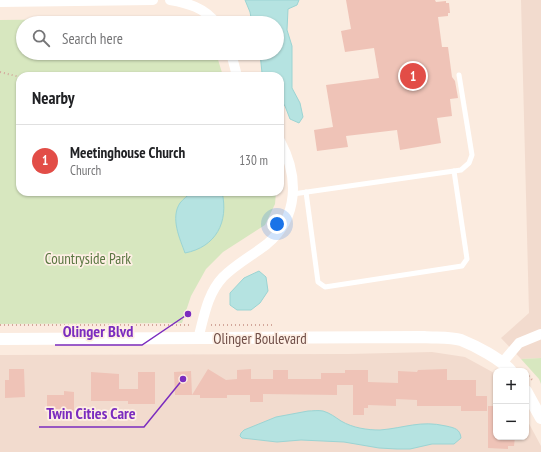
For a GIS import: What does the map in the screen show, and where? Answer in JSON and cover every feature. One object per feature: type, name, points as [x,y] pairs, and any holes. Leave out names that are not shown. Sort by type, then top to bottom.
[{"type":"street","points":[[0,2],[153,0]]},
{"type":"street","points":[[170,0],[186,2],[200,9],[208,16]]},
{"type":"street","points":[[233,60],[236,72]]},
{"type":"street","points":[[198,338],[207,305],[214,290],[223,277],[279,232],[287,218],[292,203],[293,187],[290,166],[284,151]]},
{"type":"street","points":[[506,367],[520,343],[541,334]]},
{"type":"street","name":"Olinger Boulevard","points":[[0,339],[424,338],[460,340],[485,352],[506,367]]},
{"type":"street","points":[[529,396],[541,418]]},
{"type":"lane","points":[[293,194],[461,170],[469,163],[472,155],[459,75]]},
{"type":"lane","points":[[306,192],[318,282],[325,287],[462,266],[466,259],[454,171]]},
{"type":"path","points":[[0,72],[16,77]]},
{"type":"shaded area","points":[[521,0],[541,0],[541,358],[521,359],[501,338],[529,313]]},
{"type":"shaded area","points":[[432,352],[465,357],[493,372],[493,440],[529,440],[529,424],[541,446],[541,452],[0,452],[0,355],[348,354]]},
{"type":"green space","name":"Countryside Park","points":[[0,20],[16,20],[16,60],[218,60],[222,72],[16,72],[16,196],[276,196],[275,204],[265,225],[223,252],[206,269],[191,296],[182,323],[0,324]]},
{"type":"green space","points":[[541,358],[541,384],[539,379],[521,359]]},
{"type":"water","points":[[245,0],[299,0],[297,5],[288,9],[287,30],[292,46],[292,88],[300,103],[303,117],[299,123],[290,119],[284,105],[284,72],[262,72],[261,60],[284,60],[284,16],[251,16]]},
{"type":"water","points":[[187,196],[223,196],[224,203],[222,223],[218,232],[205,245],[196,250],[185,253],[176,222],[177,209],[180,203]]},
{"type":"water","points":[[259,271],[266,277],[268,291],[260,303],[251,310],[237,310],[230,305],[230,293],[244,278]]},
{"type":"water","points":[[308,411],[323,411],[350,425],[370,430],[389,429],[420,424],[437,424],[456,429],[460,433],[461,438],[454,444],[432,444],[410,449],[397,449],[379,448],[344,442],[301,440],[277,442],[242,438],[240,436],[244,430],[276,417]]},
{"type":"building","points":[[346,0],[435,0],[436,2],[446,1],[446,3],[449,3],[450,13],[448,13],[448,16],[438,17],[442,47],[448,47],[452,77],[455,81],[458,98],[450,99],[452,116],[437,118],[441,143],[400,150],[397,130],[346,136],[348,147],[317,151],[314,130],[333,127],[326,85],[379,78],[374,48],[345,52],[341,31],[351,29]]},
{"type":"building","points":[[9,369],[24,369],[25,397],[5,398],[5,380],[9,380]]},
{"type":"building","points":[[208,369],[226,380],[237,379],[237,370],[251,369],[251,379],[273,379],[273,370],[288,370],[288,379],[321,379],[321,373],[345,373],[345,370],[368,370],[368,382],[398,383],[398,371],[417,372],[418,370],[447,369],[447,380],[476,380],[476,396],[487,396],[487,411],[461,411],[461,406],[417,406],[417,400],[396,399],[396,406],[368,405],[368,408],[364,408],[364,415],[353,415],[353,385],[337,385],[337,395],[263,394],[263,402],[250,402],[250,395],[227,395],[227,398],[200,398],[200,395],[192,395]]},
{"type":"building","points":[[191,371],[192,395],[175,395],[174,372]]},
{"type":"building","points":[[91,372],[119,374],[119,389],[138,389],[138,372],[155,372],[155,404],[128,404],[128,401],[91,401]]},
{"type":"building","points":[[64,391],[74,392],[74,413],[47,413],[47,395],[64,395]]},
{"type":"building","points":[[488,406],[493,406],[493,440],[515,440],[514,446],[508,446],[508,449],[488,448]]},
{"type":"place","name":"Meetinghouse Church","points":[[413,76]]},
{"type":"place","name":"Olinger Blvd","points":[[188,314]]},
{"type":"place","name":"Twin Cities Care","points":[[183,379]]}]
